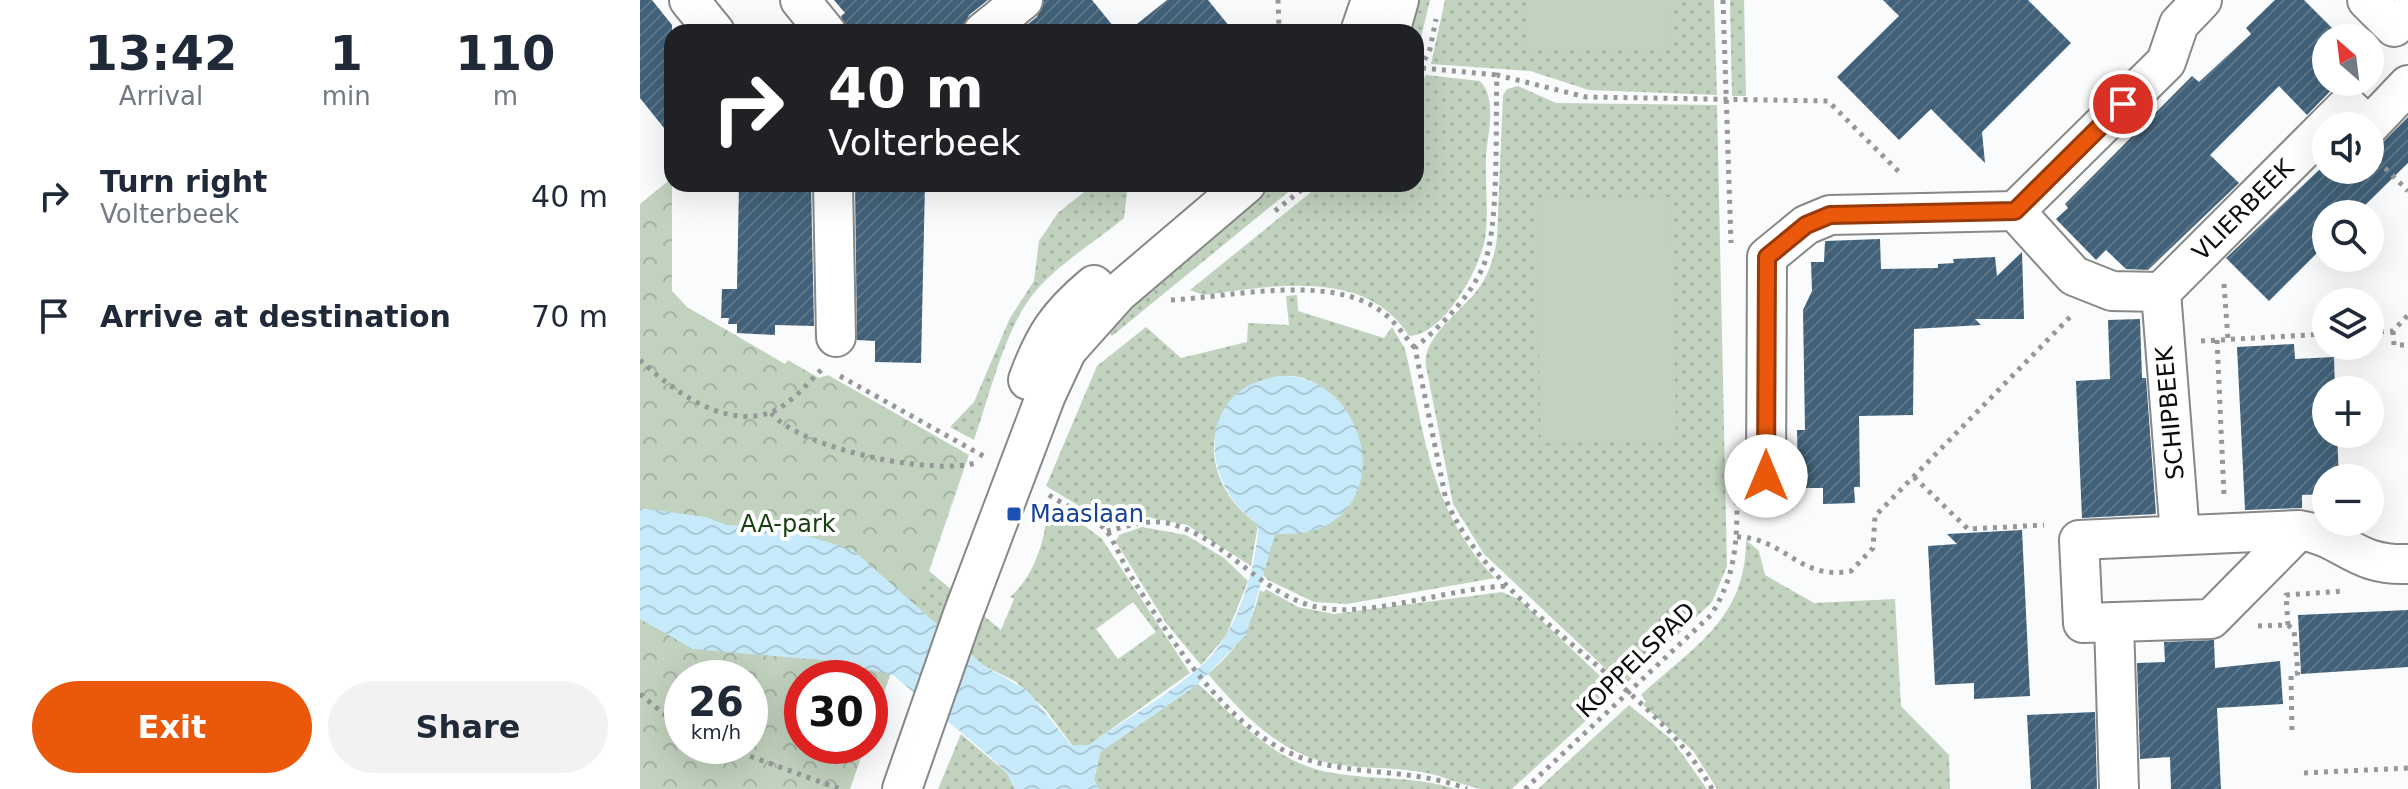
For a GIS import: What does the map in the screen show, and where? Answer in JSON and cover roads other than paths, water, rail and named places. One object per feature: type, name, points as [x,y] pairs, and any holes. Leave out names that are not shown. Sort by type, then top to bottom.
[{"type":"street","points":[[689,0],[708,24]]},
{"type":"street","points":[[800,0],[820,24]]},
{"type":"street","points":[[993,24],[1023,0]]},
{"type":"street","points":[[1363,24],[1371,0]]},
{"type":"street","points":[[1392,24],[1399,0]]},
{"type":"street","points":[[1766,476],[1767,257],[1806,225],[1830,215],[2015,211],[2166,62],[2179,24],[2202,0]]},
{"type":"street","points":[[2367,0],[2403,28]]},
{"type":"street","name":"VLIERBEEK","points":[[2382,112],[2408,85]]},
{"type":"street","name":"VLIERBEEK","points":[[2161,292],[2312,142]]},
{"type":"street","points":[[830,352],[833,192]]},
{"type":"street","points":[[953,614],[1048,332],[1066,308],[1207,192]]},
{"type":"street","points":[[877,789],[916,710],[953,614],[1067,350],[1118,293],[1237,192]]},
{"type":"street","points":[[2015,211],[2074,276],[2112,291],[2161,292]]},
{"type":"street","name":"SCHIPBEEK","points":[[2161,292],[2180,535]]},
{"type":"street","points":[[2299,530],[2211,619],[2083,623],[2079,540],[2299,530],[2322,533],[2363,559],[2395,565]]},
{"type":"street","points":[[2114,622],[2119,789]]},
{"type":"street","points":[[902,789],[916,710]]},
{"type":"water","points":[[1283,376],[1309,380],[1330,393],[1347,412],[1358,434],[1363,459],[1360,483],[1349,506],[1329,524],[1310,532],[1275,534],[1246,635],[1198,684],[1100,752],[1094,780],[1099,789],[1015,789],[1007,773],[989,756],[888,674],[888,660],[820,660],[693,649],[640,619],[640,508],[706,517],[726,525],[782,528],[853,550],[983,665],[1028,691],[1071,745],[1089,745],[1201,666],[1221,643],[1238,611],[1250,575],[1258,524],[1238,506],[1224,484],[1216,461],[1215,437],[1221,415],[1234,396],[1255,383]]},
{"type":"place","name":"Maaslaan","points":[[1014,514]]},
{"type":"park label","name":"AA-park","points":[[788,524]]}]
